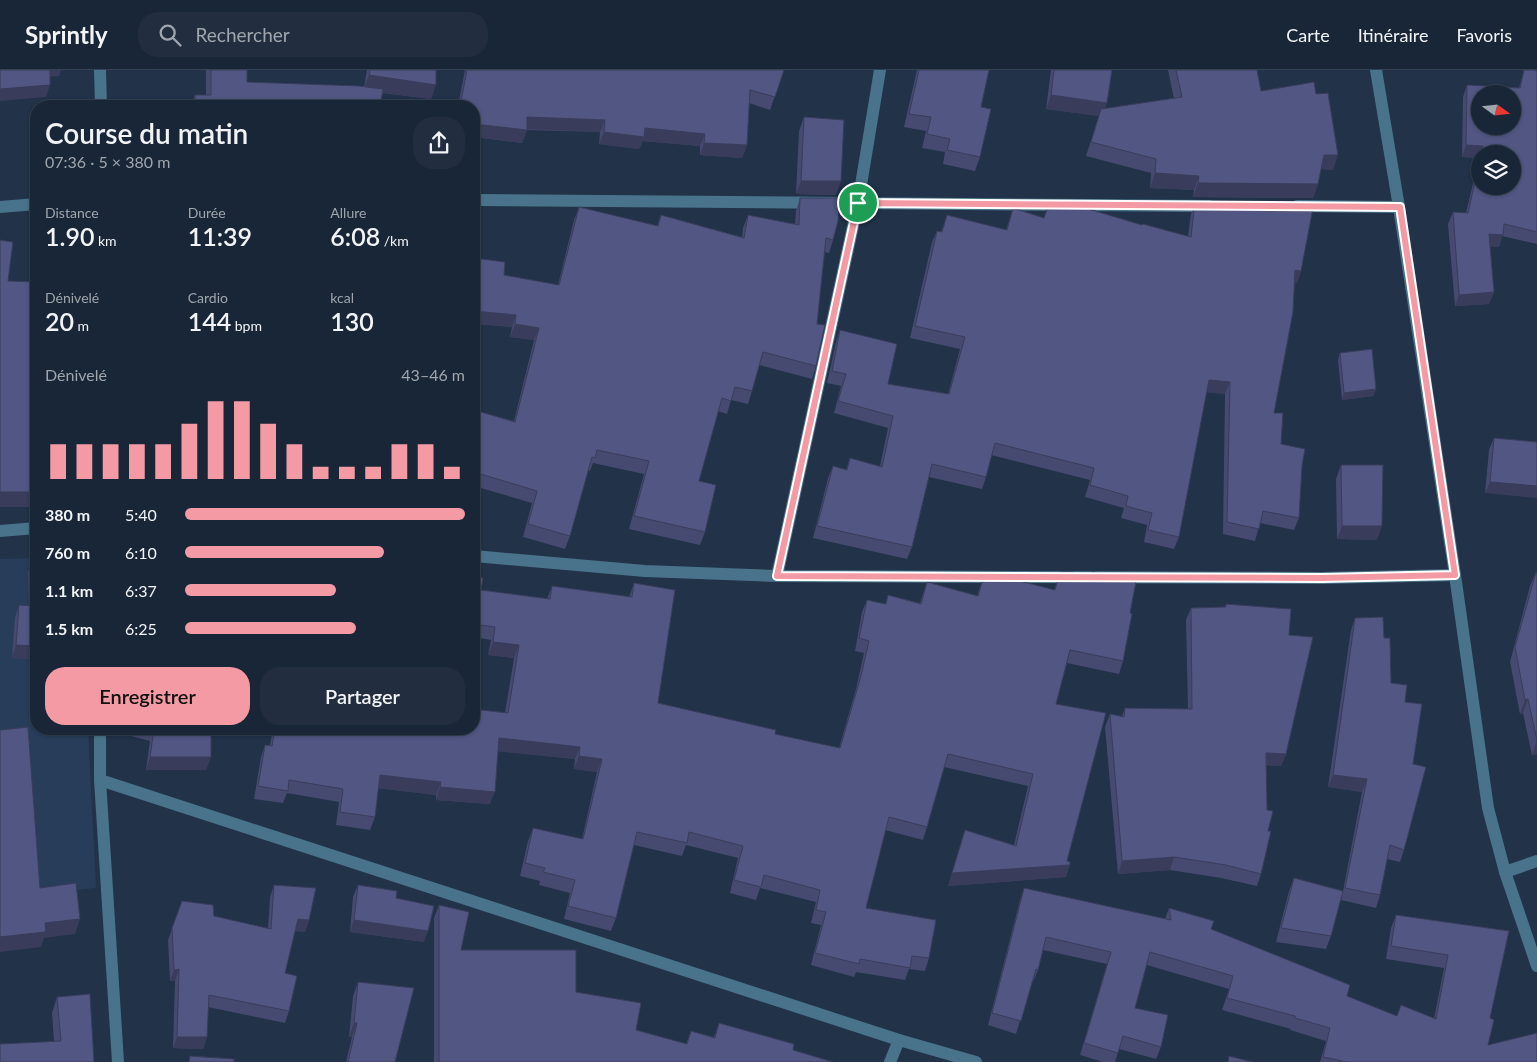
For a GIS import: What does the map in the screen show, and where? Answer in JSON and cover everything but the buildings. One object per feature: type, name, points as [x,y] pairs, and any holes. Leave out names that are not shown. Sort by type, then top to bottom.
[{"type":"street","points":[[100,70],[101,100]]},
{"type":"street","points":[[777,576],[858,203],[880,70]]},
{"type":"street","points":[[1376,70],[1400,207],[1488,808],[1504,872],[1537,966]]},
{"type":"street","points":[[480,200],[1222,206]]},
{"type":"street","points":[[0,207],[30,204]]},
{"type":"street","points":[[1281,206],[1400,207]]},
{"type":"street","points":[[0,531],[30,528]]},
{"type":"street","points":[[480,557],[645,571],[777,576],[1322,578],[1455,575]]},
{"type":"street","points":[[100,735],[100,780],[118,1062]]},
{"type":"street","points":[[100,780],[898,1040],[976,1062]]},
{"type":"street","points":[[1504,872],[1537,860]]},
{"type":"street","points":[[890,1062],[898,1040]]},
{"type":"shaded area","points":[[30,558],[30,735],[88,735],[96,888],[0,897],[0,559]]},
{"type":"route","points":[[858,203],[1400,207],[1455,575],[1322,578],[777,576],[858,203]]}]
